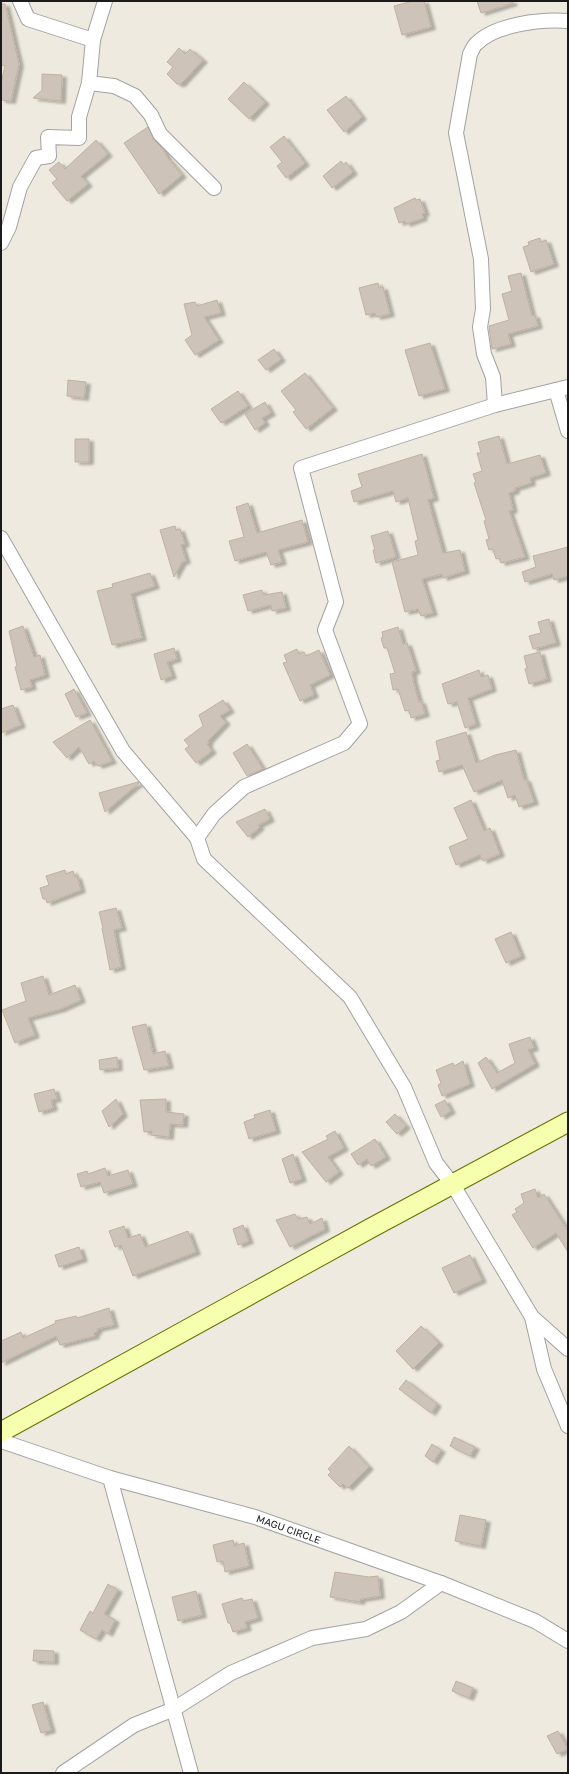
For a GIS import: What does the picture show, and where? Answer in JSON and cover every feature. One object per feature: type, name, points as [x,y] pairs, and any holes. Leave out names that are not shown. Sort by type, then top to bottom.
[{"type":"main road","points":[[1,1432],[568,1122]]},
{"type":"street","points":[[20,1],[28,19],[93,40]]},
{"type":"street","points":[[1,243],[13,214],[20,187],[36,158],[49,156],[48,137],[79,138],[78,117],[89,83],[93,40],[105,1]]},
{"type":"street","points":[[495,405],[493,377],[484,354],[480,327],[483,310],[481,259],[456,133],[470,54],[476,43],[497,31],[547,20],[568,21]]},
{"type":"street","points":[[89,83],[114,86],[135,96],[151,116],[160,134],[214,188]]},
{"type":"street","points":[[197,838],[214,814],[244,787],[344,743],[360,724],[325,630],[336,602],[301,468],[495,405],[562,389],[568,431]]},
{"type":"street","points":[[1,538],[123,751],[197,838],[204,859],[350,997],[404,1087],[436,1163],[453,1184],[532,1317],[568,1349]]},
{"type":"street","points":[[532,1317],[544,1369],[568,1426]]},
{"type":"street","name":"MAGU CIRCLE","points":[[1,1441],[110,1478],[255,1517],[441,1583],[535,1621],[568,1641]]},
{"type":"street","points":[[110,1478],[191,1773]]},
{"type":"street","points":[[63,1773],[134,1725],[174,1709],[231,1673],[312,1638],[366,1629],[401,1612],[441,1583]]},
{"type":"building","points":[[413,1],[424,1],[431,27],[402,35],[394,6]]},
{"type":"building","points":[[477,1],[512,1],[513,3],[481,13]]},
{"type":"building","points":[[1,4],[5,4],[19,64],[11,101],[1,100],[1,82],[5,66],[1,65]]},
{"type":"building","points":[[179,48],[185,54],[190,49],[203,60],[181,84],[177,84],[167,74],[173,67],[167,62]]},
{"type":"building","points":[[42,74],[62,75],[61,101],[33,98],[42,90]]},
{"type":"building","points":[[244,82],[265,102],[249,119],[228,99]]},
{"type":"building","points":[[346,96],[362,117],[344,132],[327,110]]},
{"type":"building","points":[[148,127],[154,140],[163,149],[167,157],[182,175],[159,194],[124,143]]},
{"type":"building","points":[[284,136],[305,163],[286,178],[277,166],[282,162],[270,147]]},
{"type":"building","points":[[96,140],[108,154],[81,176],[88,184],[67,201],[52,183],[57,179],[49,170],[59,162],[65,169]]},
{"type":"building","points":[[341,161],[344,165],[346,162],[353,172],[332,188],[323,176]]},
{"type":"building","points":[[415,198],[416,200],[420,199],[425,213],[422,214],[423,218],[406,224],[405,221],[399,223],[394,208]]},
{"type":"building","points":[[540,238],[541,242],[546,240],[554,264],[531,272],[523,247],[529,245],[528,242]]},
{"type":"building","points":[[521,273],[532,316],[535,315],[538,326],[508,334],[511,344],[492,349],[489,326],[509,320],[502,294],[512,291],[508,276]]},
{"type":"building","points":[[378,283],[379,288],[383,287],[390,314],[376,317],[375,313],[366,315],[359,288]]},
{"type":"building","points":[[217,300],[221,313],[204,317],[219,340],[195,355],[185,340],[192,335],[184,304],[195,302],[197,306]]},
{"type":"building","points":[[430,343],[445,389],[419,396],[405,350]]},
{"type":"building","points":[[274,349],[281,359],[266,370],[258,360]]},
{"type":"building","points":[[305,373],[333,408],[306,429],[293,412],[296,410],[281,391]]},
{"type":"building","points":[[68,380],[86,382],[84,398],[67,396]]},
{"type":"building","points":[[238,391],[248,406],[221,423],[211,409]]},
{"type":"building","points":[[265,402],[271,413],[262,418],[265,423],[255,430],[245,414]]},
{"type":"building","points":[[499,436],[507,464],[540,455],[546,473],[530,478],[531,483],[515,488],[515,491],[509,493],[513,510],[509,511],[525,557],[501,563],[499,558],[496,559],[493,549],[489,550],[486,540],[489,539],[484,521],[486,520],[474,483],[476,482],[473,474],[482,471],[477,453],[481,453],[478,442]]},
{"type":"building","points":[[75,439],[89,439],[89,462],[75,462]]},
{"type":"building","points":[[422,454],[434,498],[428,500],[443,553],[460,550],[465,571],[443,578],[442,574],[422,579],[433,613],[421,616],[418,609],[405,612],[392,562],[418,555],[415,541],[418,540],[408,498],[396,502],[393,491],[354,502],[351,491],[362,487],[358,474]]},
{"type":"building","points":[[248,503],[257,533],[302,520],[308,542],[278,550],[282,562],[271,565],[266,552],[235,561],[229,541],[244,537],[236,507]]},
{"type":"building","points":[[175,526],[176,530],[180,529],[185,544],[181,545],[186,561],[182,562],[174,577],[160,530]]},
{"type":"building","points":[[388,531],[396,557],[376,563],[373,550],[375,550],[371,536]]},
{"type":"building","points":[[568,547],[568,576],[554,580],[552,574],[525,582],[522,572],[536,567],[533,556]]},
{"type":"building","points":[[150,573],[155,586],[131,594],[142,638],[112,645],[97,591],[113,587],[112,584]]},
{"type":"building","points":[[262,590],[264,595],[282,592],[286,608],[272,611],[271,605],[248,611],[243,595]]},
{"type":"building","points":[[549,619],[556,643],[533,649],[529,636],[541,633],[538,622]]},
{"type":"building","points":[[23,626],[34,657],[40,655],[45,675],[30,680],[32,687],[21,690],[15,667],[17,666],[9,631]]},
{"type":"building","points":[[398,627],[403,644],[407,643],[416,671],[412,672],[413,681],[419,702],[421,701],[425,714],[411,718],[409,710],[405,711],[398,689],[393,690],[390,674],[395,673],[387,648],[384,648],[381,638],[383,637],[382,632]]},
{"type":"building","points":[[174,648],[177,659],[167,662],[172,676],[161,680],[154,654]]},
{"type":"building","points":[[297,649],[299,654],[304,652],[306,656],[319,650],[330,675],[310,685],[314,695],[300,701],[283,663],[287,662],[284,655]]},
{"type":"building","points":[[540,652],[547,679],[529,684],[525,669],[527,668],[524,656]]},
{"type":"building","points":[[479,670],[481,677],[488,675],[492,689],[468,698],[476,724],[465,728],[457,702],[448,704],[442,684]]},
{"type":"building","points":[[74,689],[87,713],[76,717],[65,694]]},
{"type":"building","points":[[223,700],[230,710],[220,716],[226,722],[208,741],[209,743],[207,744],[212,751],[196,763],[185,749],[189,746],[184,740],[203,726],[199,715]]},
{"type":"building","points":[[13,705],[21,725],[1,733],[1,709]]},
{"type":"building","points":[[90,720],[112,761],[98,766],[94,761],[89,764],[79,747],[67,758],[53,742]]},
{"type":"building","points":[[466,732],[476,763],[495,755],[516,750],[524,780],[526,779],[534,802],[519,807],[515,795],[508,798],[502,780],[474,792],[462,765],[439,772],[436,761],[440,760],[436,741]]},
{"type":"building","points":[[247,744],[263,769],[247,776],[233,753]]},
{"type":"building","points":[[138,782],[139,783],[105,812],[99,793]]},
{"type":"building","points":[[471,800],[484,831],[490,828],[500,854],[483,861],[480,855],[456,865],[449,847],[468,839],[454,808]]},
{"type":"building","points":[[265,809],[270,819],[258,825],[260,827],[248,837],[236,822]]},
{"type":"building","points":[[65,870],[66,874],[73,871],[75,877],[77,876],[81,890],[47,903],[46,899],[43,899],[40,888],[49,885],[46,876]]},
{"type":"building","points":[[116,908],[122,928],[114,930],[121,967],[110,970],[99,912]]},
{"type":"building","points":[[511,932],[521,956],[506,963],[495,939]]},
{"type":"building","points":[[43,976],[49,995],[75,985],[81,1000],[61,1009],[28,1018],[35,1035],[15,1043],[2,1010],[26,1001],[21,983]]},
{"type":"building","points":[[146,1024],[153,1054],[165,1051],[169,1066],[144,1070],[132,1027]]},
{"type":"building","points":[[530,1037],[534,1048],[528,1050],[535,1064],[492,1089],[478,1063],[486,1057],[497,1073],[515,1063],[509,1044]]},
{"type":"building","points":[[117,1057],[118,1068],[100,1070],[99,1060]]},
{"type":"building","points":[[463,1061],[470,1084],[442,1096],[438,1085],[441,1083],[436,1070],[453,1063],[454,1066]]},
{"type":"building","points":[[54,1089],[57,1099],[51,1100],[53,1108],[39,1112],[34,1094]]},
{"type":"building","points":[[116,1099],[123,1114],[109,1127],[102,1111]]},
{"type":"building","points":[[166,1099],[166,1112],[184,1114],[183,1125],[170,1124],[169,1137],[151,1135],[152,1131],[144,1132],[140,1100]]},
{"type":"building","points":[[445,1100],[451,1111],[441,1117],[435,1105]]},
{"type":"building","points":[[270,1110],[276,1131],[249,1139],[244,1122],[255,1118],[254,1115]]},
{"type":"building","points":[[395,1114],[406,1126],[397,1134],[386,1122]]},
{"type":"building","points":[[335,1131],[344,1148],[328,1157],[339,1172],[326,1182],[302,1152],[328,1139],[326,1136]]},
{"type":"building","points":[[375,1139],[386,1157],[371,1166],[367,1159],[358,1165],[351,1154]]},
{"type":"building","points":[[293,1154],[302,1179],[290,1183],[282,1159]]},
{"type":"building","points":[[105,1168],[108,1176],[128,1170],[133,1184],[104,1193],[100,1182],[81,1187],[77,1174],[87,1171],[88,1174]]},
{"type":"building","points":[[535,1189],[538,1198],[544,1194],[568,1231],[568,1252],[556,1233],[533,1248],[512,1215],[517,1212],[515,1209],[524,1203],[521,1194]]},
{"type":"building","points":[[295,1214],[298,1219],[307,1217],[310,1224],[322,1218],[325,1229],[290,1247],[276,1220]]},
{"type":"building","points":[[243,1225],[249,1241],[238,1245],[233,1229]]},
{"type":"building","points":[[124,1226],[128,1238],[140,1234],[145,1247],[188,1231],[196,1252],[133,1276],[121,1245],[115,1247],[109,1231]]},
{"type":"building","points":[[79,1247],[83,1259],[59,1267],[55,1255]]},
{"type":"building","points":[[470,1255],[482,1280],[454,1293],[442,1268]]},
{"type":"building","points":[[109,1308],[114,1325],[97,1329],[97,1332],[94,1333],[95,1336],[60,1345],[56,1336],[1,1363],[1,1341],[21,1332],[23,1338],[56,1323],[55,1321],[76,1316],[77,1318]]},
{"type":"building","points":[[421,1326],[439,1343],[413,1369],[396,1351]]},
{"type":"building","points":[[406,1380],[437,1404],[431,1413],[399,1389]]},
{"type":"building","points":[[454,1437],[475,1447],[470,1456],[450,1446]]},
{"type":"building","points":[[432,1444],[441,1450],[433,1462],[425,1456]]},
{"type":"building","points":[[349,1446],[369,1467],[348,1488],[343,1484],[340,1487],[328,1475],[331,1472],[328,1469]]},
{"type":"building","points":[[460,1515],[486,1520],[481,1546],[455,1541]]},
{"type":"building","points":[[233,1540],[234,1546],[244,1543],[249,1566],[225,1572],[223,1561],[217,1562],[213,1545]]},
{"type":"building","points":[[335,1572],[369,1577],[378,1576],[380,1596],[361,1599],[360,1602],[330,1597]]},
{"type":"building","points":[[108,1584],[118,1590],[104,1614],[115,1620],[108,1634],[102,1630],[96,1639],[80,1630],[90,1611],[93,1613]]},
{"type":"building","points":[[196,1591],[202,1615],[178,1621],[172,1597]]},
{"type":"building","points":[[242,1598],[243,1601],[252,1599],[258,1618],[245,1622],[247,1628],[233,1632],[230,1623],[228,1623],[222,1604]]},
{"type":"building","points":[[34,1650],[54,1651],[54,1662],[33,1661]]},
{"type":"building","points":[[456,1681],[473,1688],[469,1698],[452,1691]]},
{"type":"building","points":[[43,1702],[51,1730],[41,1733],[32,1705]]},
{"type":"building","points":[[558,1731],[568,1749],[557,1754],[547,1736]]}]
